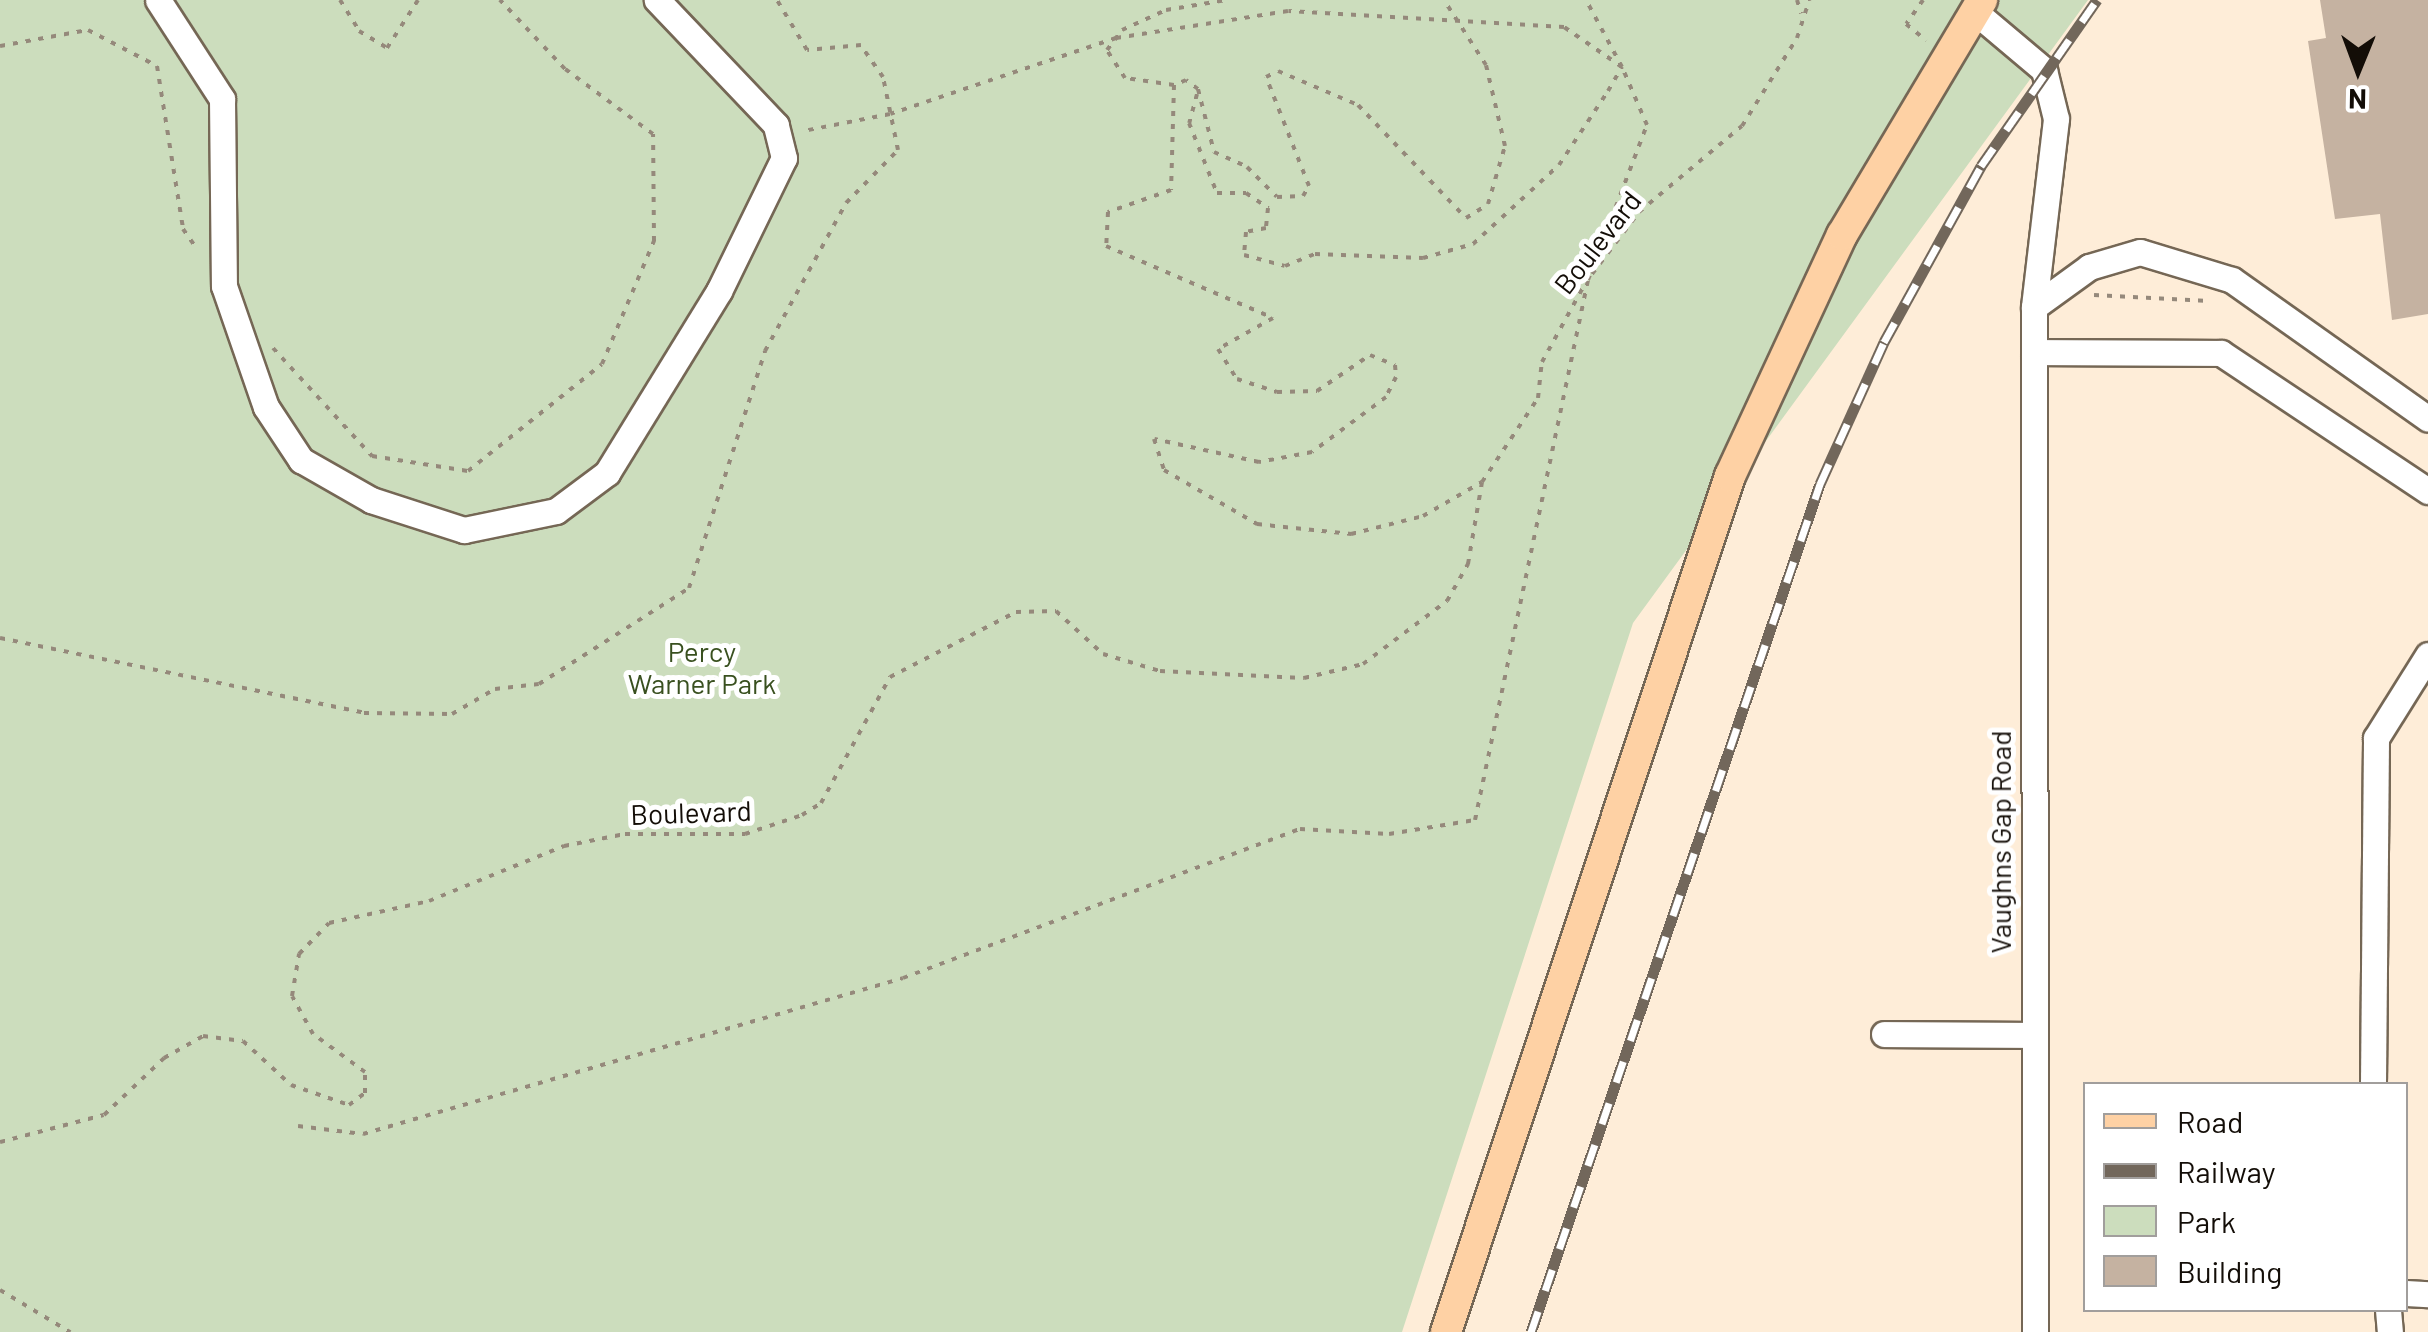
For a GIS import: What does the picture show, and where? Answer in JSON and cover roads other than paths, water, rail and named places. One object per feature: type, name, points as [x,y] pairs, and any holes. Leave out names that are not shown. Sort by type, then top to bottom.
[{"type":"main road","points":[[1446,1332],[1730,476],[1842,235],[1944,54],[1978,5]]},
{"type":"street","points":[[158,0],[222,98],[224,286],[266,408],[302,460],[371,500],[464,530],[556,512],[608,473],[656,404],[784,158],[778,136],[656,0]]},
{"type":"street","name":"Vaughns Gap Road","points":[[1978,5],[2044,70],[2056,119],[2034,307],[2029,1034],[2035,1332]]},
{"type":"street","points":[[2034,307],[2089,268],[2140,252],[2232,280],[2428,419]]},
{"type":"street","points":[[2034,352],[2221,352],[2428,491]]},
{"type":"street","points":[[2372,1082],[2376,738],[2428,654]]},
{"type":"street","points":[[1884,1034],[2029,1034]]},
{"type":"railway","points":[[1531,1332],[1820,484],[1884,342],[1981,166],[2097,0]]},
{"type":"park label","name":"Percy Warner Park","points":[[702,667]]}]
